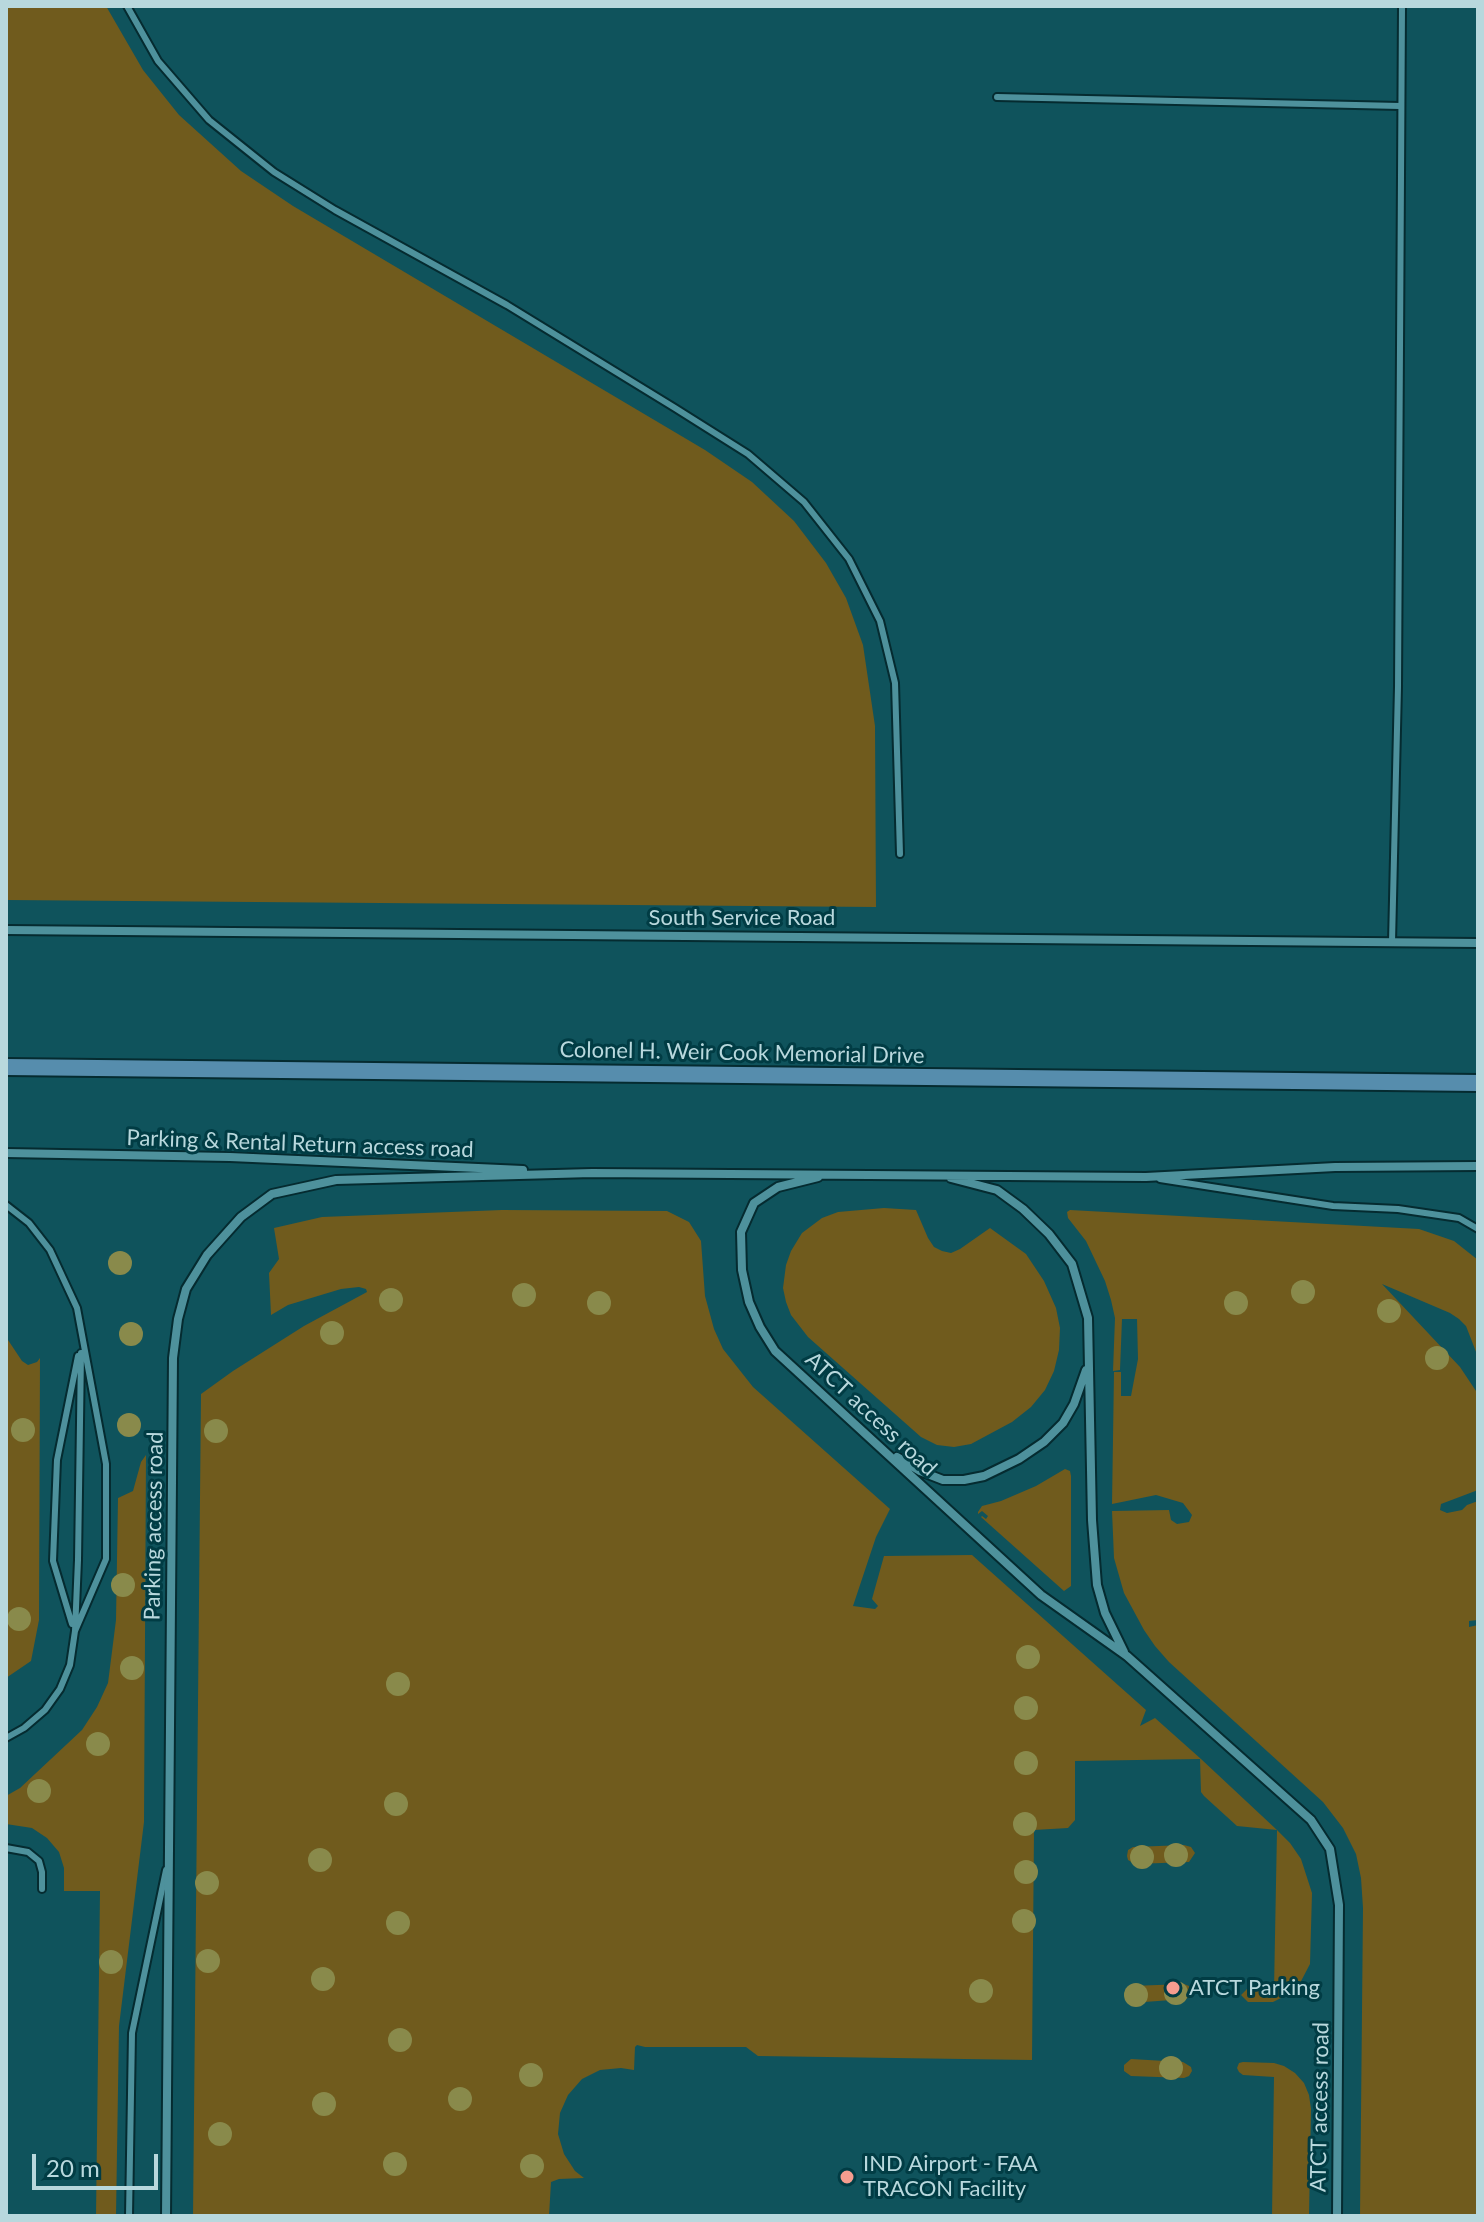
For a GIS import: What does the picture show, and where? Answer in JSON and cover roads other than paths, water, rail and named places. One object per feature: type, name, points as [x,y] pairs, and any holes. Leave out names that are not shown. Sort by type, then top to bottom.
[{"type":"street","name":"South Service Road","points":[[6,930],[1478,943]]},
{"type":"street","name":"Colonel H. Weir Cook Memorial Drive","points":[[6,1067],[1478,1083]]},
{"type":"street","name":"Parking & Rental Return access road","points":[[6,1153],[230,1157],[592,1173]]},
{"type":"street","points":[[592,1173],[1146,1177],[1335,1167],[1478,1166]]},
{"type":"street","name":"Parking access road","points":[[166,2216],[173,1358],[186,1289],[207,1255],[241,1217],[272,1194],[336,1180],[592,1173]]},
{"type":"street","name":"ATCT access road","points":[[830,1174],[778,1187],[754,1203],[741,1232],[742,1270],[749,1302],[775,1351],[1041,1595],[1127,1656],[1311,1820],[1330,1849],[1339,1905],[1337,2216]]},
{"type":"street","name":"ATCT access road","points":[[939,1175],[997,1190],[1049,1234],[1072,1264],[1088,1318],[1092,1520],[1097,1585],[1105,1613],[1127,1656]]},
{"type":"street","points":[[880,1446],[920,1471],[943,1480],[984,1476],[1019,1459],[1044,1442],[1063,1423],[1078,1394],[1088,1359]]},
{"type":"lane","points":[[127,6],[158,61],[209,120],[274,172],[335,210],[507,305],[675,408],[748,454],[804,502],[849,559],[880,621],[895,683],[900,854]]},
{"type":"lane","points":[[1392,942],[1398,687],[1402,6]]},
{"type":"lane","points":[[997,97],[1400,106]]},
{"type":"lane","points":[[1146,1177],[1333,1206],[1398,1209],[1459,1218],[1478,1229]]},
{"type":"lane","points":[[6,1205],[29,1223],[50,1250],[77,1308],[106,1464],[106,1559],[75,1631]]},
{"type":"lane","points":[[75,1631],[53,1561],[57,1460],[81,1338]]},
{"type":"lane","points":[[6,1738],[45,1710],[60,1689],[70,1665],[75,1631],[78,1547],[81,1338]]},
{"type":"lane","points":[[6,1848],[28,1852],[39,1861],[42,1889]]},
{"type":"lane","points":[[129,2216],[132,2033],[168,1858]]},
{"type":"place","name":"ATCT Parking","points":[[1173,1988]]},
{"type":"place","name":"IND Airport - FAA TRACON Facility","points":[[847,2177]]}]
